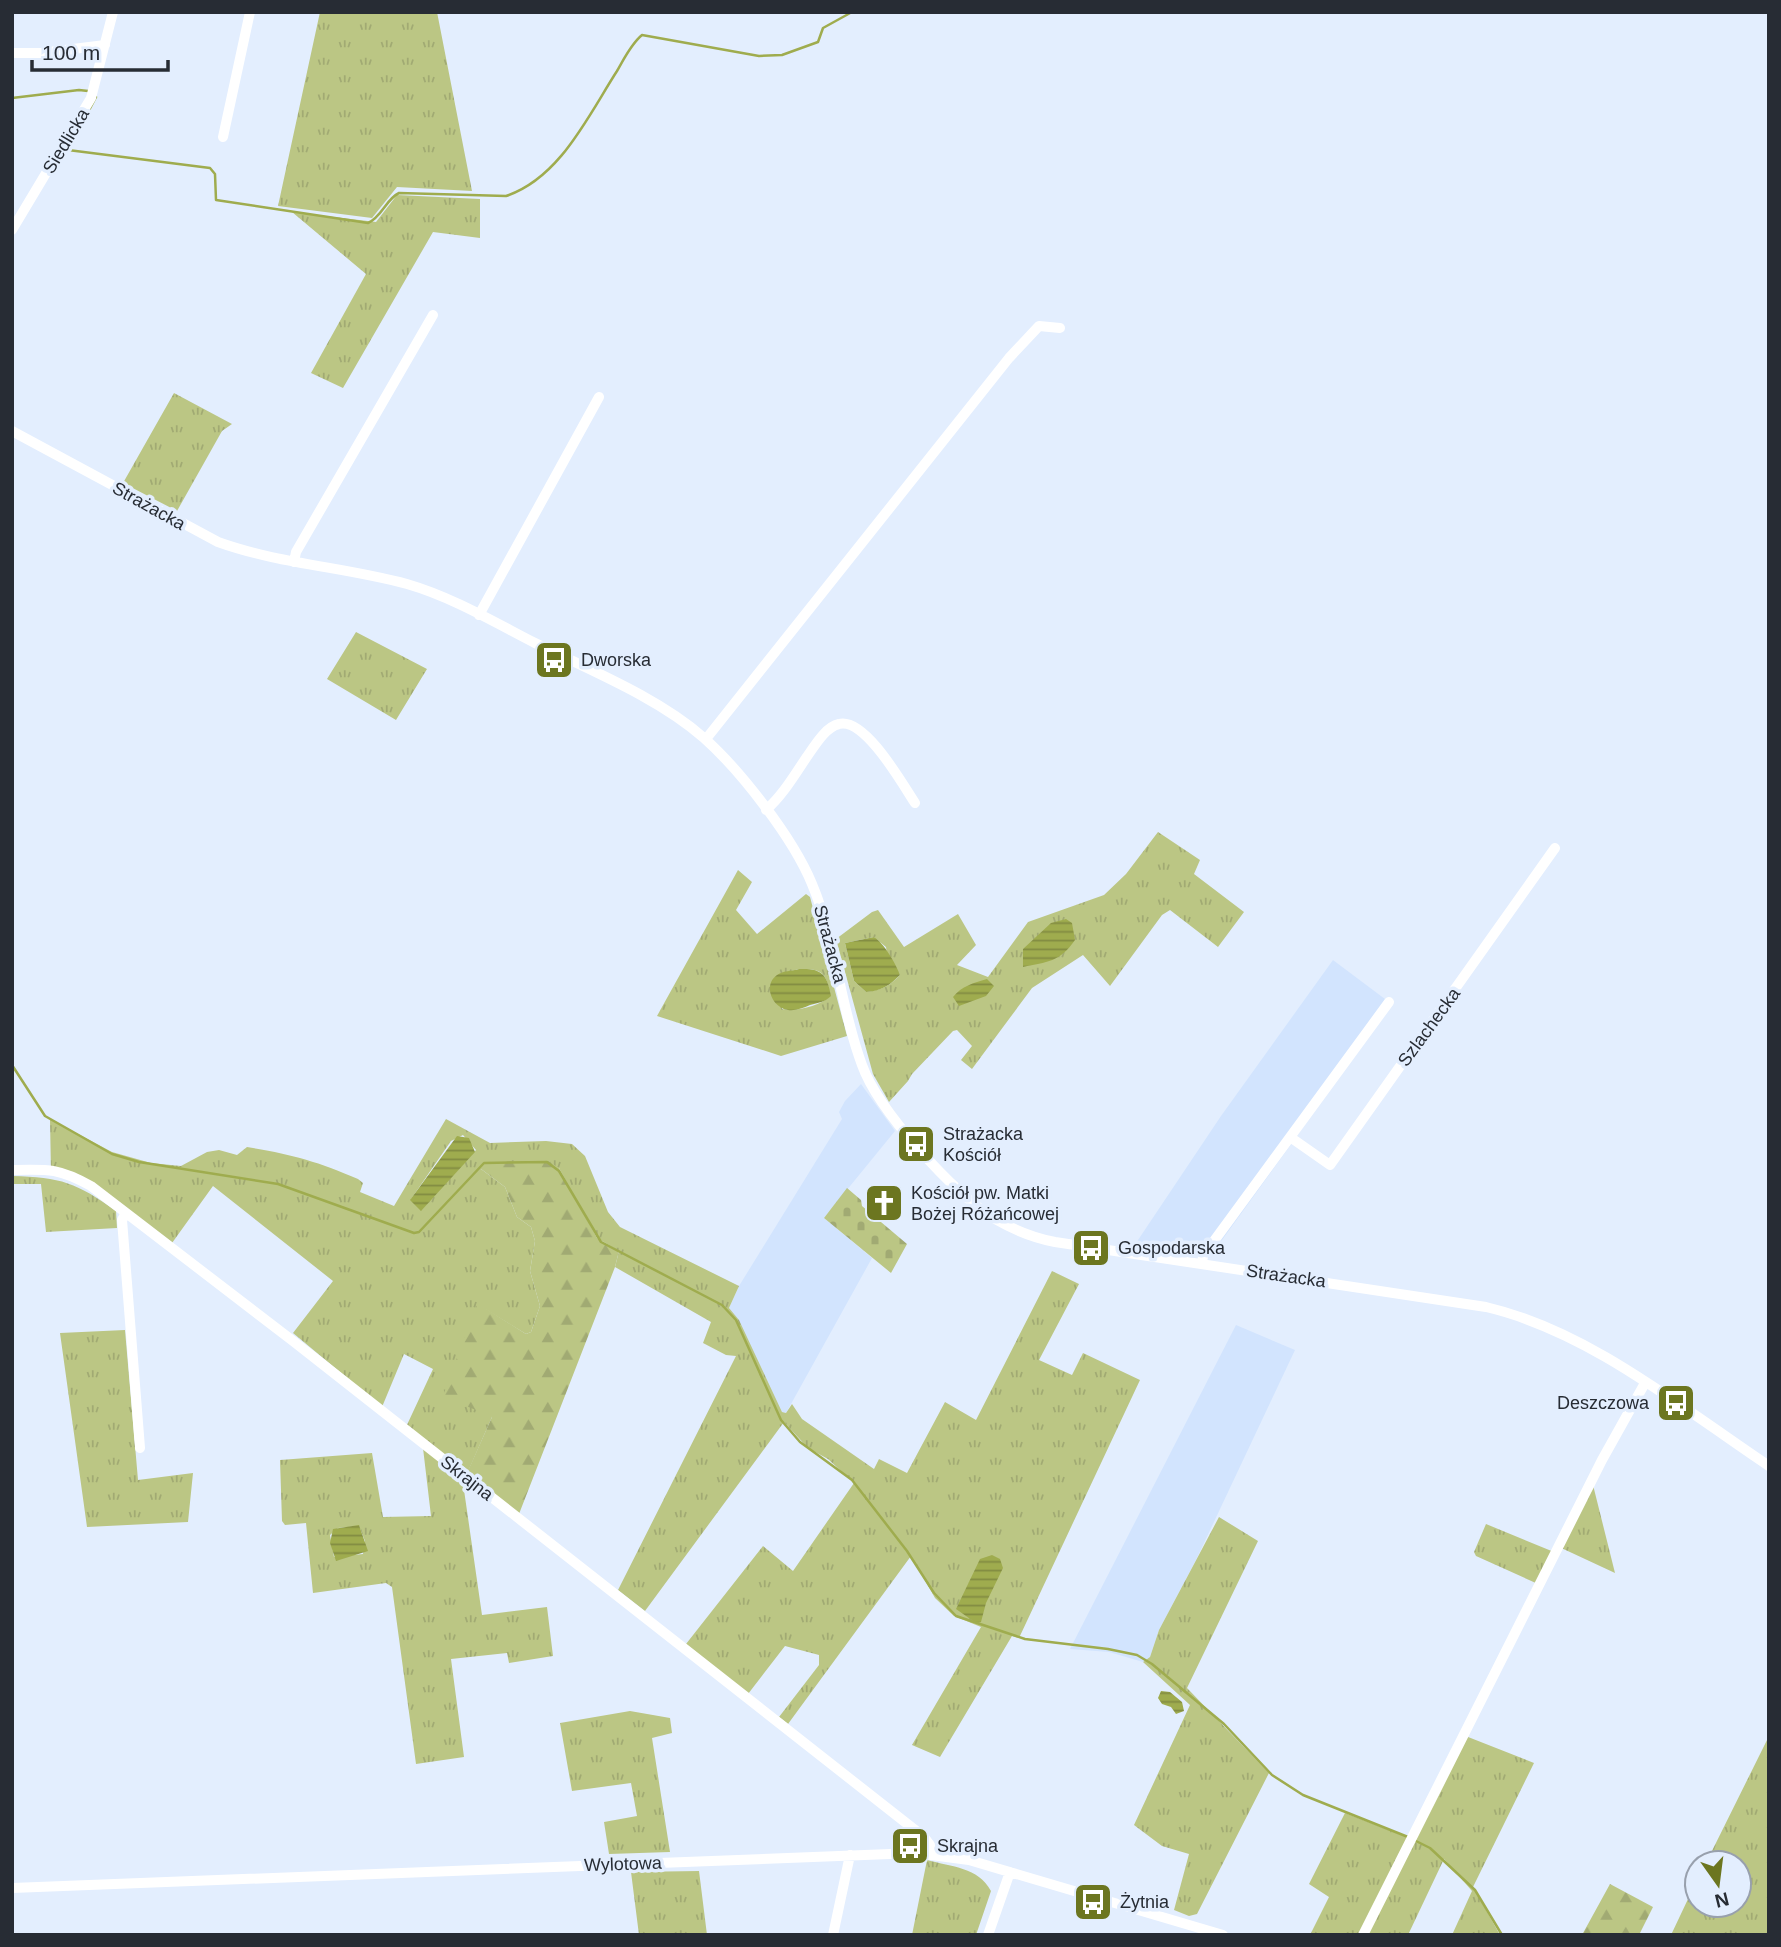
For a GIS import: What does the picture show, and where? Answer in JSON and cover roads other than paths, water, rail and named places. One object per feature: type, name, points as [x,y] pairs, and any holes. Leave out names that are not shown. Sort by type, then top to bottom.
[{"type":"street","name":"Siedlicka","points":[[12,230],[92,94],[113,12]]},
{"type":"street","points":[[223,136],[250,12]]},
{"type":"street","points":[[12,52],[41,53],[105,46]]},
{"type":"street","points":[[293,562],[296,552],[433,315]]},
{"type":"street","points":[[706,739],[1009,358],[1039,326],[1060,328]]},
{"type":"street","points":[[479,615],[599,397]]},
{"type":"street","name":"Strażacka","points":[[12,431],[204,536],[253,553],[407,584],[435,594],[656,705],[706,739],[737,772],[766,810],[796,852],[814,888],[858,1052],[870,1084],[892,1118],[971,1202],[993,1218],[1034,1237],[1066,1244],[1506,1311],[1547,1326],[1645,1382],[1769,1466]]},
{"type":"street","points":[[766,810],[829,729],[844,723],[855,727],[870,740],[915,803]]},
{"type":"street","name":"Szlachecka","points":[[1290,1137],[1330,1165],[1555,848]]},
{"type":"street","points":[[1202,1264],[1203,1256],[1389,1002]]},
{"type":"street","name":"Skrajna","points":[[12,1170],[43,1169],[66,1172],[91,1186],[861,1786],[924,1837],[930,1845],[930,1853]]},
{"type":"street","points":[[126,1213],[122,1220],[140,1448]]},
{"type":"street","points":[[1363,1935],[1585,1494],[1645,1382]]},
{"type":"street","name":"Wylotowa","points":[[12,1888],[930,1853],[969,1860],[1010,1872],[1186,1930],[1223,1935]]},
{"type":"street","points":[[833,1935],[850,1855]]},
{"type":"street","points":[[988,1935],[1010,1872]]},
{"type":"waterway","points":[[96,97],[68,150],[210,168],[215,174],[216,200],[368,223],[399,193],[506,196],[525,187],[542,175],[571,144],[628,52],[642,35],[759,56],[782,55],[818,42],[823,28],[852,12]]},
{"type":"waterway","points":[[12,98],[88,91]]},
{"type":"waterway","points":[[12,1065],[45,1116],[112,1154],[139,1162],[278,1184],[414,1233],[419,1232],[484,1163],[547,1162],[559,1171],[601,1242],[722,1305],[736,1320],[781,1420],[800,1442],[852,1480],[907,1551],[934,1593],[956,1616],[1025,1639],[1137,1655],[1152,1664],[1224,1724],[1272,1775],[1303,1795],[1408,1837]]},
{"type":"waterway","points":[[1414,1840],[1430,1848],[1475,1890],[1502,1935]]},
{"type":"place","name":"Dworska","points":[[554,660]]},
{"type":"place","name":"Strażacka Kościół","points":[[916,1144]]},
{"type":"place","name":"Kościół pw. Matki Bożej Różańcowej","points":[[884,1203]]},
{"type":"place","name":"Gospodarska","points":[[1091,1248]]},
{"type":"place","name":"Deszczowa","points":[[1676,1403]]},
{"type":"place","name":"Skrajna","points":[[910,1846]]},
{"type":"place","name":"Żytnia","points":[[1093,1902]]}]
